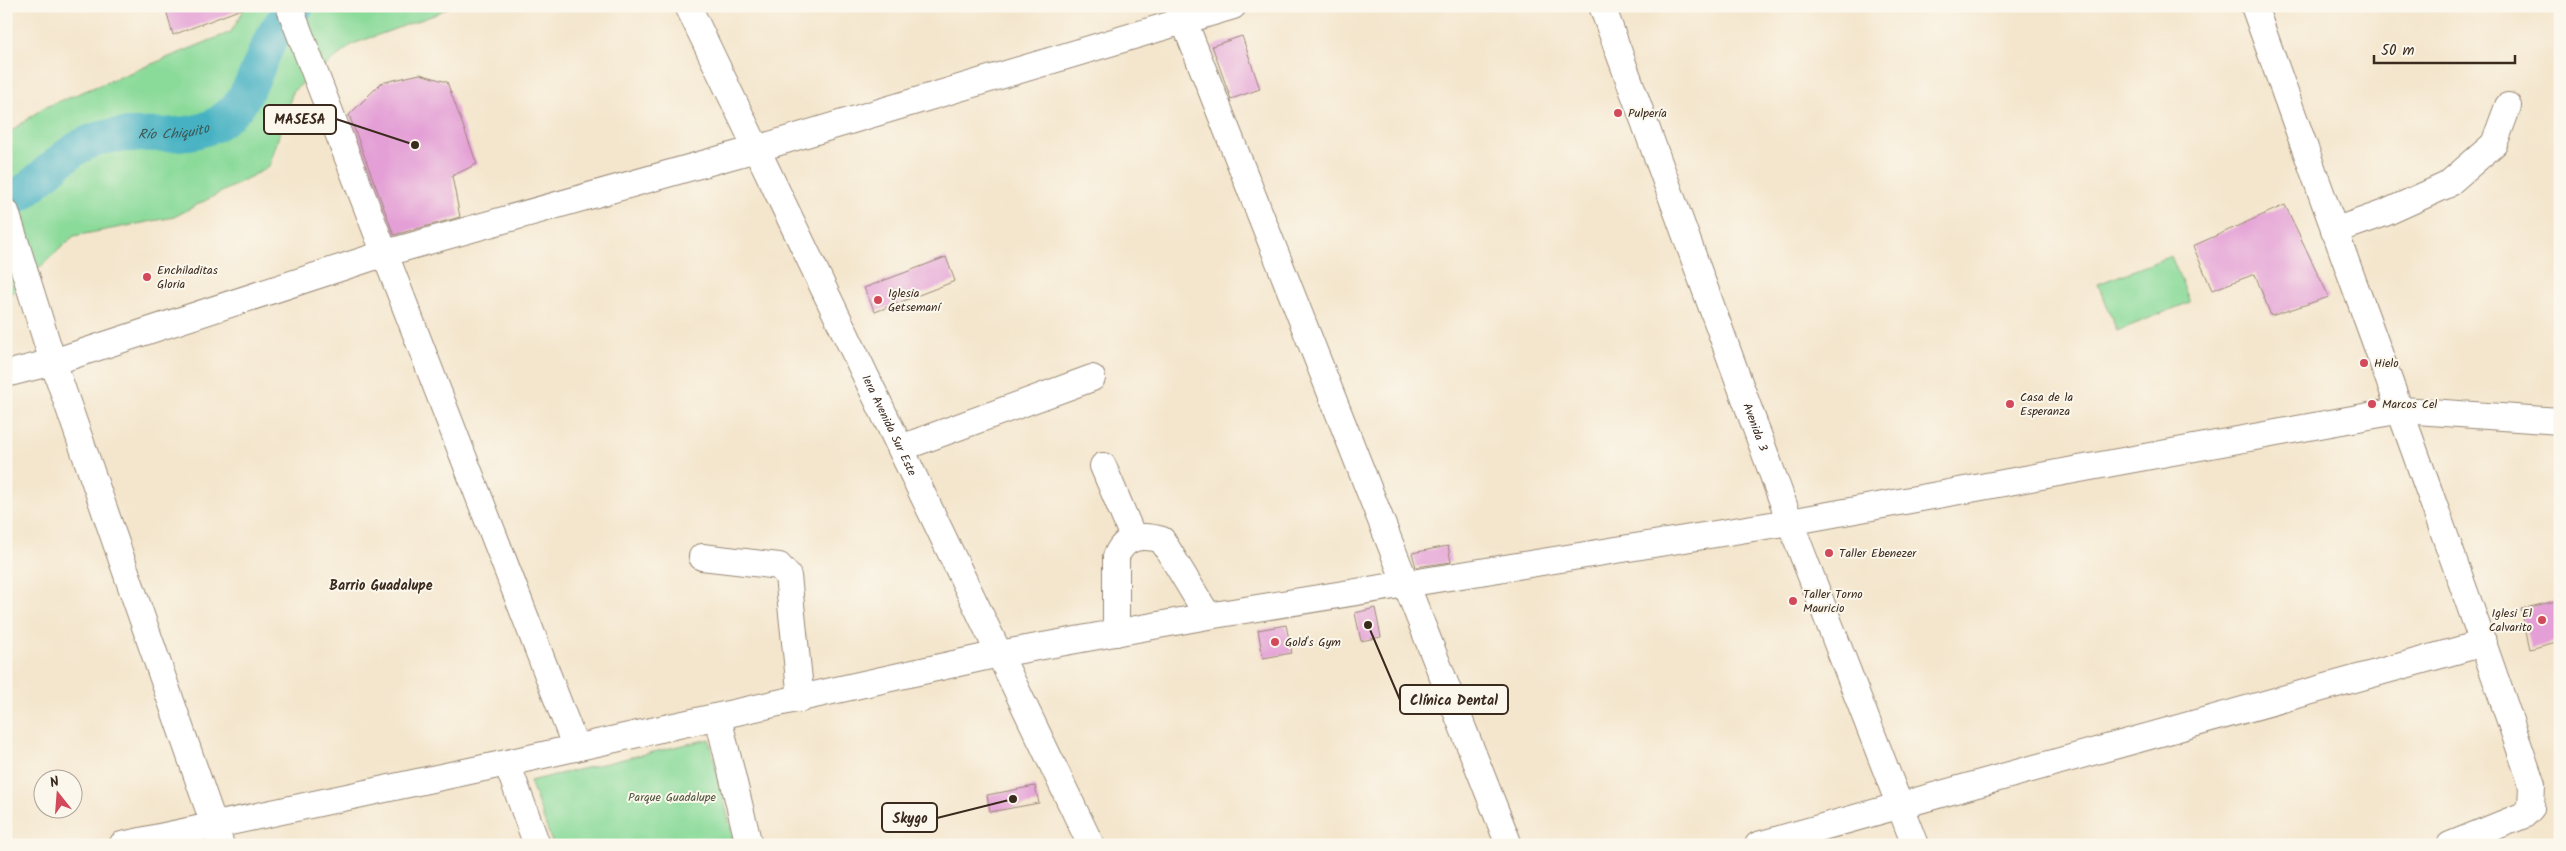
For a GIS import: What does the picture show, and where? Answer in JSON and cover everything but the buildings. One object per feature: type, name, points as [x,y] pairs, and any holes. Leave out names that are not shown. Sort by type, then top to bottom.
[{"type":"street","points":[[289,6],[576,748]]},
{"type":"street","name":"1era Avenida Sur Este","points":[[688,6],[1091,845]]},
{"type":"street","points":[[6,374],[53,362],[386,253],[756,149],[1180,14],[1233,6]]},
{"type":"street","name":"Avenida 3","points":[[1602,6],[1790,522],[1902,806],[1915,845]]},
{"type":"street","points":[[2254,6],[2334,231],[2402,410],[2532,785],[2533,797],[2531,808],[2524,815],[2450,845]]},
{"type":"street","points":[[1180,14],[1510,845]]},
{"type":"street","points":[[2334,231],[2385,213],[2447,185],[2494,144],[2508,106]]},
{"type":"street","points":[[6,212],[53,362],[217,835]]},
{"type":"street","points":[[901,448],[1092,378]]},
{"type":"street","points":[[122,845],[217,835],[507,763],[999,654],[1208,616],[1790,522],[2402,410],[2560,421]]},
{"type":"street","points":[[1103,466],[1133,537]]},
{"type":"street","points":[[1116,633],[1116,557],[1120,547],[1133,537],[1148,536],[1162,540],[1208,616]]},
{"type":"street","points":[[702,557],[779,566],[785,569],[788,576],[801,698]]},
{"type":"street","points":[[1758,845],[2484,643]]},
{"type":"street","points":[[718,717],[749,845]]},
{"type":"street","points":[[507,763],[537,845]]},
{"type":"green space","points":[[246,6],[451,6],[434,15],[353,44],[293,91],[269,167],[174,217],[74,236],[6,298],[6,135],[43,108],[231,32]]},
{"type":"green space","points":[[2171,256],[2190,302],[2117,331],[2098,284]]},
{"type":"green space","name":"Parque Guadalupe","points":[[709,739],[735,845],[553,845],[530,781]]},
{"type":"waterway","name":"Río Chiquito","points":[[6,203],[31,186],[66,156],[91,141],[119,135],[166,135],[196,132],[221,121],[240,103],[276,30],[297,6]]},
{"type":"place","name":"Pulpería","points":[[1618,113]]},
{"type":"place","name":"MASESA","points":[[415,145]]},
{"type":"place","name":"Enchiladitas Gloria","points":[[147,277]]},
{"type":"place","name":"Iglesia Getsemaní","points":[[878,300]]},
{"type":"place","name":"Hielo","points":[[2364,363]]},
{"type":"place","name":"Casa de la Esperanza","points":[[2010,404]]},
{"type":"place","name":"Marcos Cel","points":[[2372,404]]},
{"type":"place","name":"Taller Ebenezer","points":[[1829,553]]},
{"type":"place","name":"Taller Torno Mauricio","points":[[1793,601]]},
{"type":"place","name":"Iglesi El Calvarito","points":[[2542,620]]},
{"type":"place","name":"Clínica Dental","points":[[1368,625]]},
{"type":"place","name":"Gold's Gym","points":[[1275,642]]},
{"type":"place","name":"Skygo","points":[[1013,799]]},
{"type":"district","name":"Barrio Guadalupe","points":[[381,586]]}]
